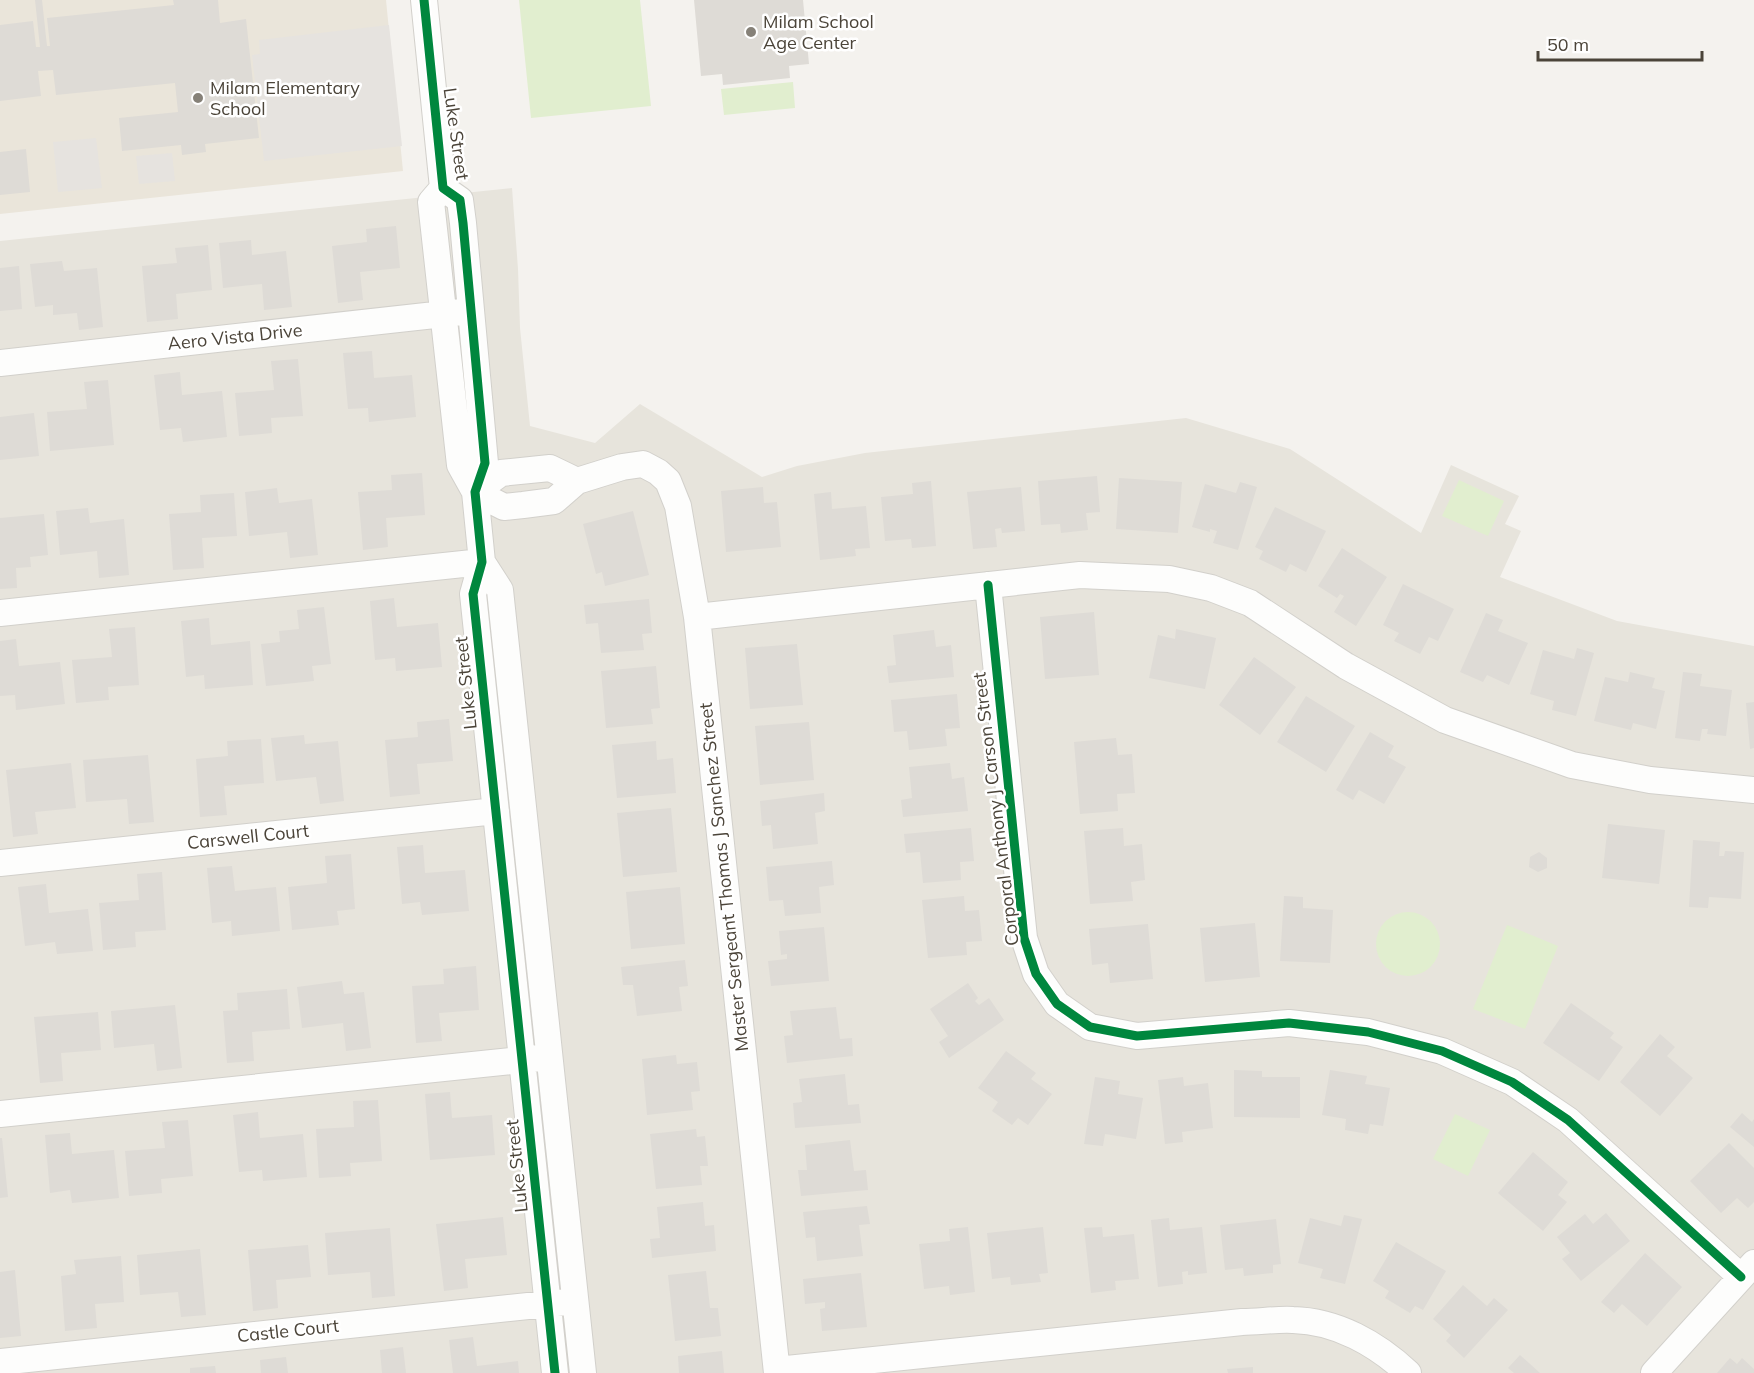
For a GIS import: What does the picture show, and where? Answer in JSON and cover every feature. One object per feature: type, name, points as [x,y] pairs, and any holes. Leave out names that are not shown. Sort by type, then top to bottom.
[{"type":"street","name":"Luke Street","points":[[424,0],[443,188],[431,202],[460,465],[475,492],[482,562],[473,594],[555,1373]]},
{"type":"street","name":"Luke Street","points":[[443,188],[460,200],[485,463],[475,492]]},
{"type":"street","name":"Aero Vista Drive","points":[[0,363],[471,311]]},
{"type":"street","name":"Master Sergeant Thomas J Sanchez Street","points":[[475,492],[504,507],[554,501],[577,481],[622,467],[643,464],[658,472],[668,482],[678,506],[697,617],[777,1372]]},
{"type":"street","points":[[475,492],[501,473],[550,468],[577,481]]},
{"type":"street","name":"Luke Street","points":[[482,562],[500,590],[583,1373]]},
{"type":"street","points":[[0,613],[482,562]]},
{"type":"street","points":[[697,617],[1080,575],[1169,579],[1211,588],[1250,603],[1346,666],[1445,720],[1572,765],[1650,780],[1754,790]]},
{"type":"street","name":"Corporal Anthony J Carson Street","points":[[988,585],[1024,938],[1036,974],[1057,1004],[1090,1027],[1137,1035],[1289,1023],[1368,1032],[1442,1051],[1512,1082],[1568,1120],[1747,1270]]},
{"type":"street","name":"Carswell Court","points":[[0,863],[496,811]]},
{"type":"street","points":[[0,1114],[549,1058]]},
{"type":"street","points":[[1654,1373],[1747,1270]]},
{"type":"street","name":"Castle Court","points":[[0,1362],[575,1301]]},
{"type":"street","points":[[777,1372],[1242,1322],[1294,1320],[1341,1328],[1388,1355],[1408,1373]]},
{"type":"shaded area","name":"Milam Elementary School","points":[[0,0],[386,0],[403,171],[0,214]]},
{"type":"shaded area","points":[[389,25],[402,146],[264,161],[252,55],[260,54],[259,40]]},
{"type":"shaded area","points":[[96,138],[102,188],[58,192],[53,142]]},
{"type":"shaded area","points":[[172,153],[175,181],[139,184],[136,156]]},
{"type":"shaded area","points":[[512,188],[520,328],[530,426],[595,443],[640,404],[762,477],[797,466],[865,453],[1186,418],[1290,449],[1421,533],[1451,465],[1519,496],[1505,524],[1521,531],[1500,577],[1617,621],[1754,646],[1754,1373],[0,1373],[0,241]]},
{"type":"green space","points":[[519,0],[640,0],[651,106],[531,118]]},
{"type":"green space","points":[[793,82],[795,108],[724,115],[721,89]]},
{"type":"green space","points":[[1459,480],[1504,501],[1488,536],[1442,516]]},
{"type":"green space","points":[[1402,912],[1414,912],[1431,921],[1438,932],[1440,944],[1438,956],[1431,967],[1414,976],[1402,976],[1390,971],[1381,962],[1376,950],[1376,938],[1381,926],[1390,917]]},
{"type":"green space","points":[[1507,925],[1558,946],[1525,1029],[1473,1009]]},
{"type":"green space","points":[[1455,1114],[1490,1130],[1468,1176],[1433,1159]]},
{"type":"building","points":[[35,0],[42,0],[47,46],[50,46],[47,18],[174,5],[173,0],[218,0],[220,23],[246,19],[259,138],[205,144],[206,152],[182,155],[181,145],[122,151],[119,118],[178,112],[175,83],[56,95],[53,70],[38,71],[41,96],[0,101],[0,25],[33,21],[36,47],[40,47]]},
{"type":"building","name":"Milam School Age Center","points":[[694,0],[803,0],[809,64],[789,66],[790,78],[723,85],[722,74],[701,76]]},
{"type":"building","points":[[26,149],[30,192],[0,195],[0,152]]},
{"type":"building","points":[[396,226],[400,268],[360,272],[363,300],[338,303],[332,246],[367,242],[366,229]]},
{"type":"building","points":[[251,240],[252,255],[286,251],[292,307],[264,310],[262,284],[223,288],[219,243]]},
{"type":"building","points":[[208,245],[212,290],[176,294],[178,319],[147,322],[142,266],[177,263],[175,248]]},
{"type":"building","points":[[62,261],[64,271],[97,268],[103,327],[79,330],[77,313],[53,315],[53,305],[35,307],[30,264]]},
{"type":"building","points":[[19,266],[22,309],[0,311],[0,268]]},
{"type":"building","points":[[372,351],[374,378],[412,375],[416,417],[369,422],[368,408],[348,409],[343,353]]},
{"type":"building","points":[[298,359],[303,416],[271,418],[272,433],[239,436],[235,393],[274,390],[271,361]]},
{"type":"building","points":[[180,372],[182,395],[222,391],[227,437],[183,442],[181,428],[160,430],[154,375]]},
{"type":"building","points":[[108,380],[114,445],[50,451],[47,412],[87,409],[84,382]]},
{"type":"building","points":[[34,413],[39,456],[0,460],[0,417]]},
{"type":"building","points":[[422,473],[425,515],[386,518],[388,547],[363,550],[358,492],[392,490],[391,475]]},
{"type":"building","points":[[1097,476],[1100,512],[1086,513],[1088,530],[1061,533],[1060,524],[1041,525],[1038,481]]},
{"type":"building","points":[[1119,478],[1182,482],[1178,533],[1116,529]]},
{"type":"building","points":[[931,481],[936,546],[912,548],[911,539],[885,541],[881,497],[913,494],[912,483]]},
{"type":"building","points":[[1240,482],[1257,487],[1238,550],[1213,543],[1217,531],[1210,529],[1210,532],[1192,527],[1205,484],[1236,493]]},
{"type":"building","points":[[763,487],[764,503],[777,502],[781,547],[726,552],[721,491]]},
{"type":"building","points":[[1021,487],[1025,531],[1002,533],[1001,528],[995,529],[997,547],[973,549],[967,492]]},
{"type":"building","points":[[277,488],[279,503],[312,499],[318,555],[290,558],[287,532],[249,536],[245,492]]},
{"type":"building","points":[[831,492],[832,509],[866,506],[870,548],[855,549],[856,556],[820,560],[814,494]]},
{"type":"building","points":[[234,493],[237,536],[202,538],[204,568],[173,570],[169,514],[201,512],[200,495]]},
{"type":"building","points":[[1275,507],[1326,531],[1306,572],[1290,564],[1286,572],[1259,559],[1263,551],[1255,547]]},
{"type":"building","points":[[88,508],[90,523],[124,519],[129,575],[99,578],[97,551],[60,555],[56,511]]},
{"type":"building","points":[[633,511],[649,575],[605,586],[602,572],[596,574],[583,524]]},
{"type":"building","points":[[44,514],[48,555],[30,557],[31,567],[16,568],[17,588],[0,589],[0,518]]},
{"type":"building","points":[[1342,548],[1387,577],[1356,626],[1334,612],[1344,596],[1340,594],[1337,598],[1318,586]]},
{"type":"building","points":[[1403,584],[1454,609],[1438,641],[1429,637],[1420,654],[1394,641],[1399,633],[1383,625]]},
{"type":"building","points":[[394,598],[397,627],[438,623],[442,667],[396,671],[395,658],[375,660],[370,601]]},
{"type":"building","points":[[649,599],[652,633],[642,634],[644,650],[601,653],[598,623],[586,624],[584,605]]},
{"type":"building","points":[[324,607],[331,664],[312,666],[314,681],[266,686],[261,644],[280,642],[279,631],[299,629],[297,610]]},
{"type":"building","points":[[1094,612],[1099,675],[1045,679],[1040,617]]},
{"type":"building","points":[[1486,613],[1503,620],[1498,631],[1528,643],[1509,685],[1487,675],[1483,682],[1460,672]]},
{"type":"building","points":[[209,618],[211,645],[250,641],[253,685],[205,689],[204,675],[186,677],[181,621]]},
{"type":"building","points":[[135,627],[139,685],[108,687],[109,700],[76,703],[72,660],[112,657],[109,629]]},
{"type":"building","points":[[1176,629],[1216,638],[1205,689],[1149,678],[1158,635],[1175,639]]},
{"type":"building","points":[[934,630],[936,647],[951,645],[954,677],[889,683],[887,666],[896,665],[893,635]]},
{"type":"building","points":[[16,639],[19,666],[60,662],[65,704],[16,710],[15,695],[0,696],[0,641]]},
{"type":"building","points":[[797,644],[803,705],[750,709],[745,648]]},
{"type":"building","points":[[1577,648],[1594,653],[1576,716],[1552,710],[1554,701],[1530,694],[1543,650],[1574,659]]},
{"type":"building","points":[[1254,657],[1296,687],[1260,735],[1219,705]]},
{"type":"building","points":[[656,666],[660,708],[651,709],[653,724],[606,728],[601,671]]},
{"type":"building","points":[[1630,672],[1655,678],[1652,688],[1665,691],[1656,729],[1633,723],[1631,730],[1594,721],[1605,677],[1628,682]]},
{"type":"building","points":[[1683,672],[1702,674],[1700,686],[1732,690],[1726,736],[1707,734],[1708,729],[1702,729],[1700,741],[1675,738]]},
{"type":"building","points":[[957,694],[960,728],[945,729],[947,746],[909,750],[907,731],[894,732],[891,700]]},
{"type":"building","points":[[1306,696],[1355,726],[1326,772],[1277,742]]},
{"type":"building","points":[[1754,702],[1754,748],[1750,749],[1746,703]]},
{"type":"building","points":[[449,719],[453,761],[417,764],[420,794],[390,797],[385,740],[418,737],[417,722]]},
{"type":"building","points":[[809,722],[814,780],[760,785],[755,726]]},
{"type":"building","points":[[1370,732],[1394,746],[1388,757],[1406,767],[1384,804],[1359,790],[1353,800],[1336,790]]},
{"type":"building","points":[[304,735],[305,744],[338,741],[344,801],[320,804],[316,777],[276,781],[271,738]]},
{"type":"building","points":[[1116,738],[1118,755],[1132,754],[1135,793],[1117,794],[1118,811],[1080,814],[1074,742]]},
{"type":"building","points":[[261,739],[264,783],[224,786],[227,815],[200,817],[196,759],[228,756],[227,741]]},
{"type":"building","points":[[656,741],[657,760],[673,758],[676,793],[617,798],[612,745]]},
{"type":"building","points":[[148,755],[154,822],[129,824],[127,799],[86,802],[83,760]]},
{"type":"building","points":[[71,763],[76,808],[35,812],[38,834],[13,837],[6,770]]},
{"type":"building","points":[[950,763],[952,779],[964,777],[968,811],[903,817],[901,800],[912,798],[909,767]]},
{"type":"building","points":[[824,793],[825,811],[815,813],[818,844],[773,849],[771,825],[762,826],[760,801]]},
{"type":"building","points":[[671,808],[677,872],[623,877],[617,813]]},
{"type":"building","points":[[1608,824],[1665,830],[1659,884],[1602,878]]},
{"type":"building","points":[[971,828],[974,861],[960,862],[961,880],[923,883],[920,852],[906,853],[904,834]]},
{"type":"building","points":[[1123,828],[1124,846],[1142,844],[1145,880],[1131,882],[1133,901],[1090,904],[1084,831]]},
{"type":"building","points":[[1693,840],[1720,842],[1719,856],[1724,856],[1725,851],[1744,852],[1741,899],[1709,897],[1708,908],[1689,907]]},
{"type":"building","points":[[423,845],[425,873],[465,870],[469,911],[422,915],[420,902],[402,904],[397,847]]},
{"type":"building","points":[[1539,852],[1547,858],[1547,868],[1538,872],[1529,867],[1530,857]]},
{"type":"building","points":[[351,854],[355,909],[337,911],[339,925],[292,930],[288,887],[327,883],[325,856]]},
{"type":"building","points":[[832,861],[834,885],[819,887],[821,913],[785,916],[783,900],[769,901],[766,867]]},
{"type":"building","points":[[232,866],[235,891],[276,887],[280,931],[232,936],[231,921],[212,923],[207,868]]},
{"type":"building","points":[[162,872],[166,930],[135,932],[136,947],[103,950],[99,903],[139,900],[137,874]]},
{"type":"building","points":[[46,884],[49,913],[88,909],[93,951],[57,954],[55,942],[25,946],[18,887]]},
{"type":"building","points":[[680,887],[685,944],[631,949],[626,892]]},
{"type":"building","points":[[964,896],[965,911],[979,910],[982,941],[966,942],[967,955],[928,958],[922,900]]},
{"type":"building","points":[[1284,896],[1303,897],[1303,908],[1333,910],[1330,963],[1280,961]]},
{"type":"building","points":[[1255,923],[1260,977],[1205,982],[1200,928]]},
{"type":"building","points":[[1148,924],[1153,979],[1110,983],[1108,963],[1092,965],[1089,929]]},
{"type":"building","points":[[824,927],[829,981],[771,986],[768,961],[787,959],[787,954],[781,955],[779,931]]},
{"type":"building","points":[[685,960],[688,986],[679,987],[682,1011],[637,1016],[633,985],[623,985],[621,967]]},
{"type":"building","points":[[476,966],[479,1010],[439,1013],[442,1041],[416,1043],[412,986],[444,984],[443,969]]},
{"type":"building","points":[[342,981],[344,994],[364,992],[371,1048],[346,1051],[343,1023],[302,1028],[297,987]]},
{"type":"building","points":[[968,983],[978,998],[975,1001],[979,1005],[989,998],[1004,1020],[949,1058],[939,1042],[948,1036],[930,1009]]},
{"type":"building","points":[[287,989],[290,1029],[252,1032],[254,1061],[227,1063],[223,1011],[238,1010],[237,993]]},
{"type":"building","points":[[1571,1003],[1614,1033],[1610,1038],[1623,1047],[1599,1081],[1543,1043]]},
{"type":"building","points":[[175,1005],[182,1068],[157,1071],[154,1044],[114,1048],[111,1011]]},
{"type":"building","points":[[836,1007],[840,1039],[852,1038],[853,1056],[787,1063],[784,1036],[793,1035],[790,1011]]},
{"type":"building","points":[[98,1012],[101,1050],[61,1053],[63,1081],[40,1083],[34,1017]]},
{"type":"building","points":[[1660,1034],[1675,1047],[1667,1056],[1693,1078],[1660,1116],[1620,1082]]},
{"type":"building","points":[[1006,1051],[1036,1073],[1031,1079],[1052,1094],[1028,1125],[1018,1118],[1012,1125],[992,1111],[998,1102],[978,1088]]},
{"type":"building","points":[[676,1055],[677,1064],[697,1062],[700,1091],[691,1092],[693,1110],[647,1115],[642,1059]]},
{"type":"building","points":[[1234,1070],[1262,1071],[1262,1077],[1300,1077],[1300,1118],[1234,1117]]},
{"type":"building","points":[[1330,1070],[1367,1076],[1365,1084],[1390,1088],[1383,1126],[1370,1124],[1368,1134],[1345,1130],[1346,1119],[1322,1115]]},
{"type":"building","points":[[845,1074],[848,1105],[859,1104],[861,1123],[795,1128],[793,1103],[802,1102],[799,1079]]},
{"type":"building","points":[[1095,1077],[1120,1081],[1118,1094],[1143,1098],[1136,1139],[1105,1134],[1103,1146],[1084,1144]]},
{"type":"building","points":[[1183,1077],[1184,1086],[1208,1083],[1213,1128],[1182,1132],[1183,1142],[1165,1144],[1158,1080]]},
{"type":"building","points":[[450,1092],[452,1118],[492,1115],[495,1155],[430,1160],[425,1094]]},
{"type":"building","points":[[378,1100],[382,1161],[350,1163],[351,1176],[319,1178],[316,1129],[354,1127],[353,1101]]},
{"type":"building","points":[[258,1112],[260,1138],[303,1134],[307,1177],[263,1181],[262,1170],[239,1172],[233,1115]]},
{"type":"building","points":[[1742,1113],[1752,1122],[1754,1119],[1754,1147],[1730,1127]]},
{"type":"building","points":[[188,1120],[193,1176],[161,1179],[162,1193],[129,1196],[125,1151],[165,1148],[162,1122]]},
{"type":"building","points":[[696,1129],[697,1137],[705,1136],[708,1166],[700,1166],[702,1185],[656,1189],[650,1134]]},
{"type":"building","points":[[70,1133],[72,1154],[114,1150],[119,1198],[72,1203],[70,1190],[50,1193],[45,1135]]},
{"type":"building","points":[[0,1138],[2,1138],[8,1197],[0,1198]]},
{"type":"building","points":[[850,1140],[854,1171],[866,1170],[868,1190],[801,1196],[798,1170],[807,1170],[805,1145]]},
{"type":"building","points":[[1729,1143],[1754,1168],[1754,1202],[1748,1208],[1737,1198],[1721,1213],[1690,1181]]},
{"type":"building","points":[[1533,1152],[1568,1182],[1558,1195],[1567,1202],[1543,1231],[1498,1193]]},
{"type":"building","points":[[703,1202],[705,1226],[714,1225],[716,1251],[652,1258],[650,1239],[660,1238],[657,1207]]},
{"type":"building","points":[[867,1206],[870,1224],[859,1225],[863,1256],[817,1261],[815,1237],[806,1238],[803,1212]]},
{"type":"building","points":[[1606,1213],[1630,1241],[1581,1281],[1562,1259],[1570,1253],[1557,1237],[1585,1214],[1593,1224]]},
{"type":"building","points":[[1344,1215],[1362,1219],[1345,1284],[1320,1278],[1323,1269],[1298,1263],[1310,1218],[1341,1226]]},
{"type":"building","points":[[503,1217],[507,1255],[465,1259],[468,1288],[444,1291],[436,1224]]},
{"type":"building","points":[[1169,1218],[1170,1230],[1202,1227],[1207,1273],[1188,1275],[1188,1271],[1182,1272],[1183,1284],[1158,1287],[1151,1220]]},
{"type":"building","points":[[1276,1219],[1281,1264],[1273,1265],[1273,1273],[1244,1276],[1243,1268],[1225,1270],[1220,1225]]},
{"type":"building","points":[[968,1227],[975,1292],[950,1295],[949,1286],[924,1289],[919,1244],[950,1241],[949,1229]]},
{"type":"building","points":[[1043,1227],[1048,1273],[1039,1274],[1041,1282],[1011,1285],[1010,1277],[992,1279],[987,1233]]},
{"type":"building","points":[[1102,1227],[1103,1237],[1134,1234],[1139,1279],[1115,1281],[1116,1290],[1091,1293],[1084,1228]]},
{"type":"building","points":[[390,1228],[395,1296],[372,1298],[370,1272],[328,1275],[325,1233]]},
{"type":"building","points":[[1396,1242],[1446,1271],[1423,1310],[1415,1306],[1410,1313],[1385,1298],[1389,1291],[1373,1281]]},
{"type":"building","points":[[308,1245],[311,1277],[276,1280],[278,1308],[253,1311],[248,1250]]},
{"type":"building","points":[[200,1249],[206,1315],[181,1317],[178,1292],[140,1295],[137,1255]]},
{"type":"building","points":[[1645,1253],[1682,1287],[1647,1326],[1622,1304],[1614,1313],[1601,1302]]},
{"type":"building","points":[[121,1256],[124,1302],[95,1304],[97,1328],[65,1331],[61,1276],[76,1274],[74,1260]]},
{"type":"building","points":[[15,1270],[21,1336],[0,1338],[0,1272]]},
{"type":"building","points":[[706,1271],[710,1308],[718,1308],[721,1336],[675,1341],[668,1275]]},
{"type":"building","points":[[861,1273],[867,1327],[822,1331],[820,1309],[825,1308],[825,1302],[805,1304],[803,1279]]},
{"type":"building","points":[[1463,1285],[1487,1306],[1494,1298],[1508,1310],[1464,1358],[1446,1341],[1451,1335],[1433,1319]]},
{"type":"building","points":[[473,1337],[477,1366],[518,1361],[519,1373],[453,1373],[449,1340]]},
{"type":"building","points":[[403,1347],[406,1373],[382,1373],[380,1350]]},
{"type":"building","points":[[722,1351],[724,1373],[679,1373],[678,1356]]},
{"type":"building","points":[[1520,1355],[1540,1373],[1514,1373],[1508,1368]]},
{"type":"building","points":[[286,1357],[288,1373],[261,1373],[260,1360]]},
{"type":"building","points":[[1730,1358],[1737,1364],[1742,1358],[1754,1369],[1754,1373],[1717,1373]]},
{"type":"building","points":[[215,1366],[216,1373],[190,1373],[190,1368]]},
{"type":"building","points":[[1253,1367],[1253,1373],[1228,1373],[1227,1369]]},
{"type":"cycle path","points":[[424,0],[443,188],[460,200],[463,223],[485,463],[475,492],[482,562],[473,594],[555,1373]]},
{"type":"cycle path","points":[[988,585],[1024,938],[1036,974],[1057,1004],[1090,1027],[1137,1036],[1289,1023],[1368,1032],[1442,1051],[1512,1082],[1568,1120],[1741,1277]]},
{"type":"place","name":"Milam School Age Center","points":[[751,32]]},
{"type":"place","name":"Milam Elementary School","points":[[198,98]]}]
